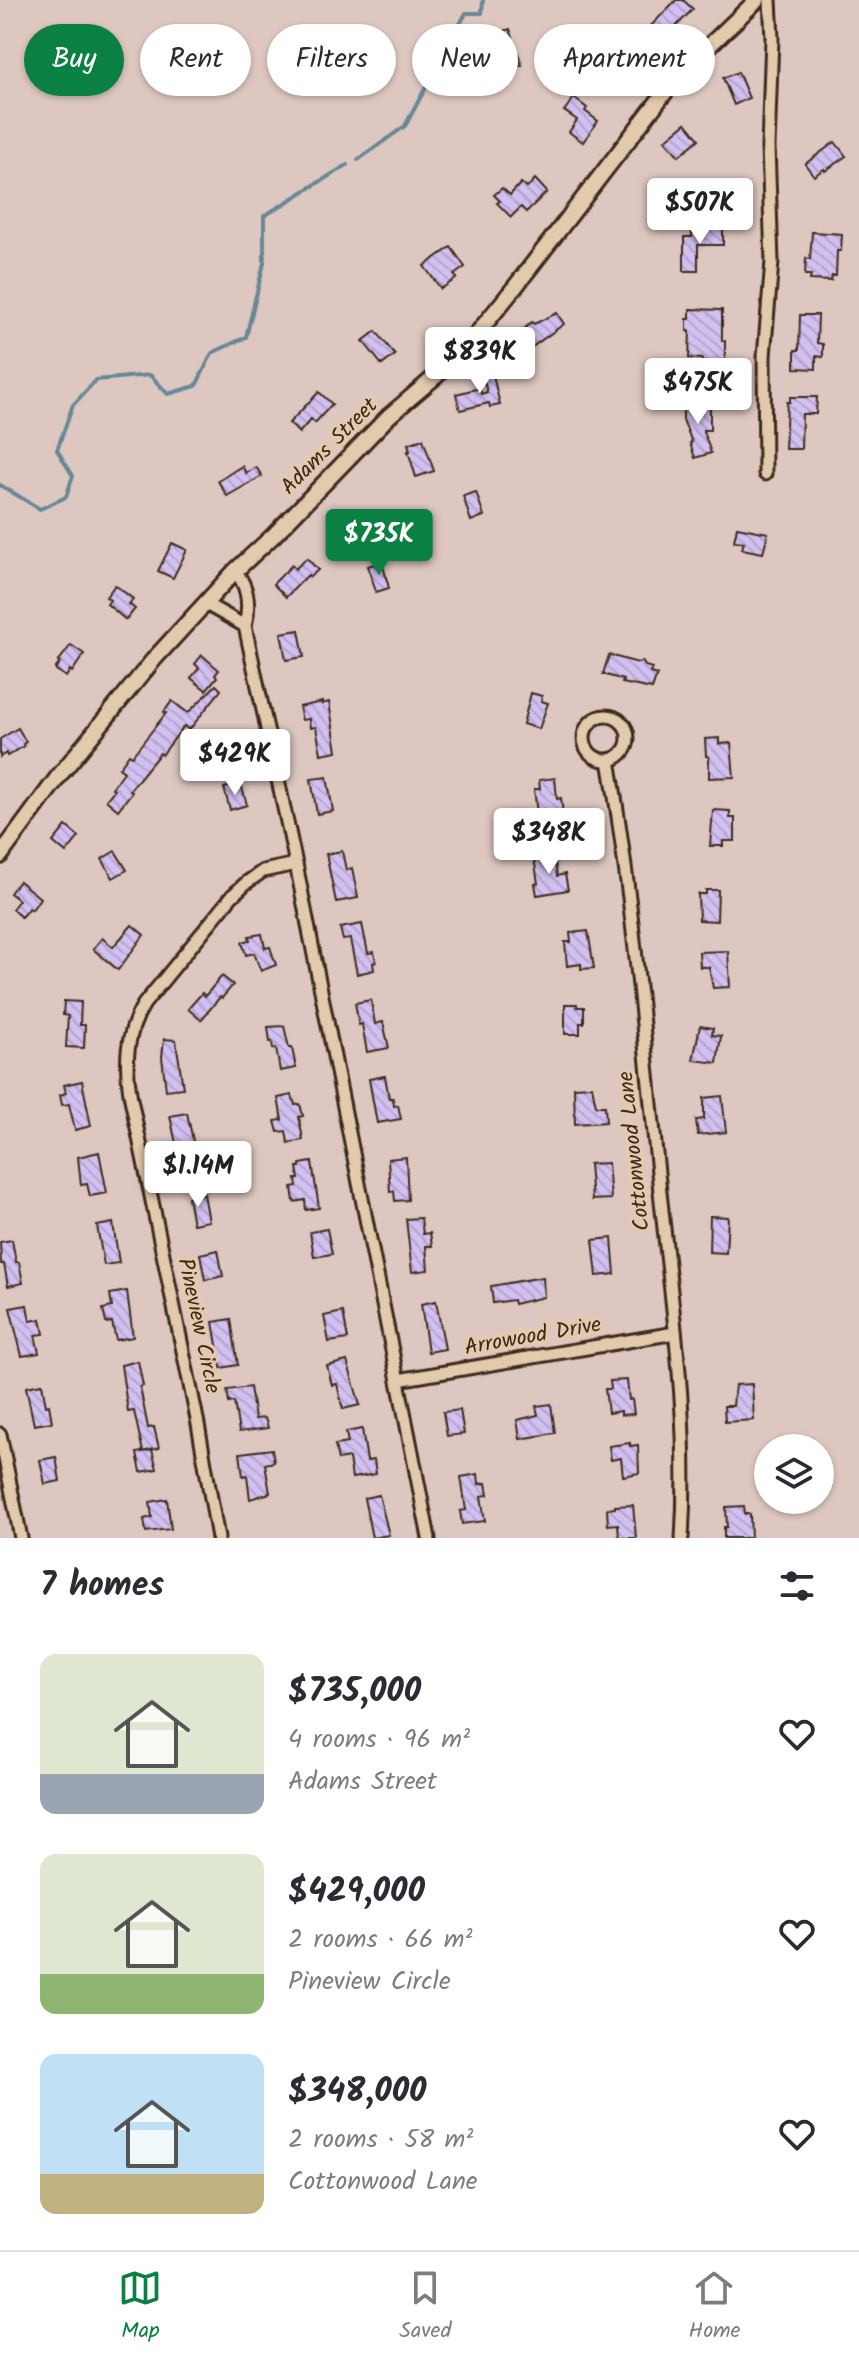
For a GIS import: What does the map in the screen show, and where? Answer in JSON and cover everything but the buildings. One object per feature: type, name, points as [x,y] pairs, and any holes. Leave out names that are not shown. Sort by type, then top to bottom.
[{"type":"street","name":"Adams Street","points":[[0,856],[58,777],[155,658],[235,571],[389,416],[436,376],[476,335],[666,91],[757,0]]},
{"type":"street","points":[[765,474],[764,356],[772,262],[768,147],[772,38],[770,0]]},
{"type":"street","points":[[235,571],[246,589],[249,609],[245,626],[296,864],[429,1538]]},
{"type":"street","points":[[206,604],[245,626]]},
{"type":"street","points":[[602,717],[619,721],[628,735],[624,752],[609,760],[593,756],[584,742],[588,726],[602,717]]},
{"type":"street","name":"Cottonwood Lane","points":[[609,760],[631,911],[681,1386],[685,1451],[682,1538]]},
{"type":"street","name":"Pineview Circle","points":[[218,1538],[198,1424],[133,1110],[127,1075],[128,1047],[137,1015],[144,1004],[232,896],[263,871],[296,864]]},
{"type":"street","name":"Arrowood Drive","points":[[398,1380],[675,1333]]},
{"type":"street","points":[[0,1434],[21,1538]]},
{"type":"waterway","points":[[358,160],[405,126],[466,13],[482,13],[483,0]]},
{"type":"waterway","points":[[0,485],[40,509],[66,497],[73,476],[57,450],[73,405],[96,380],[150,375],[168,394],[196,386],[212,353],[246,337],[264,263],[264,216],[347,165]]}]
